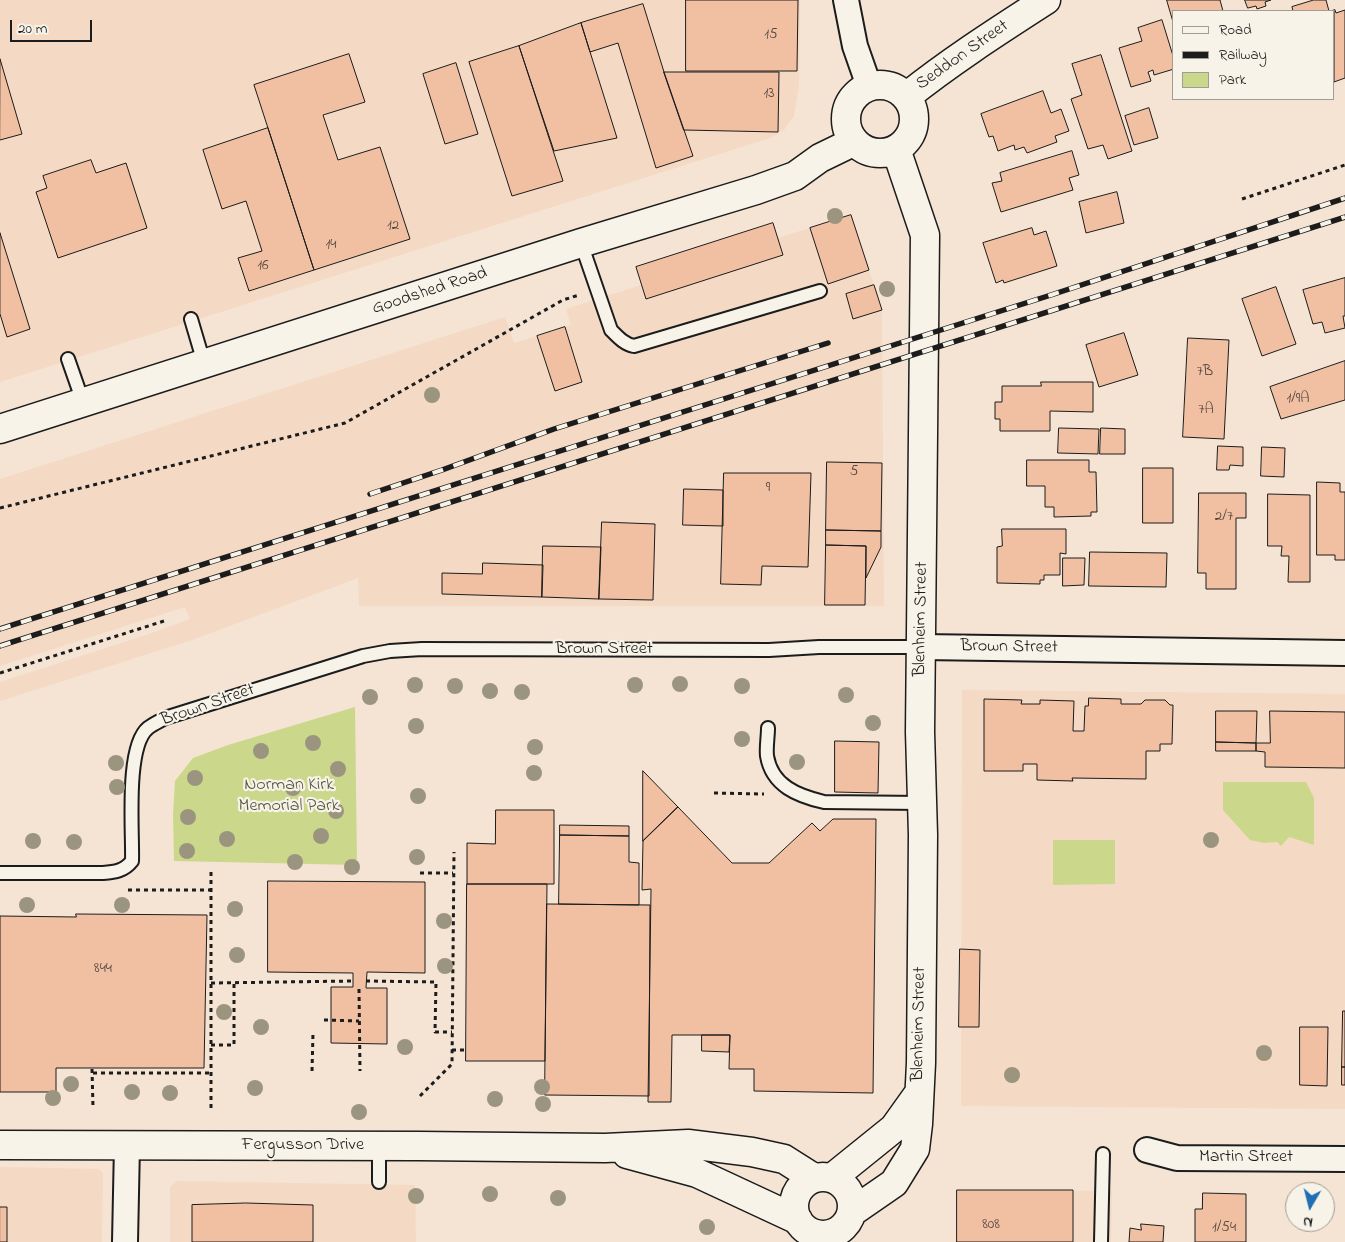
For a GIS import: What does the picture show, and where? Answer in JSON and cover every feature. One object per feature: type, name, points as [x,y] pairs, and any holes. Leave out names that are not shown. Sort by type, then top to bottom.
[{"type":"street","points":[[846,0],[855,46],[869,86]]},
{"type":"street","name":"Seddon Street","points":[[906,97],[958,58],[1046,0]]},
{"type":"street","points":[[879,84],[899,90],[912,106],[914,126],[910,135],[904,144],[884,153],[873,153],[862,149],[853,142],[847,132],[846,110],[851,99],[869,86],[879,84]]},
{"type":"street","name":"Goodshed Road","points":[[0,429],[581,243],[756,190],[795,176],[820,158],[853,142]]},
{"type":"street","name":"Blenheim Street","points":[[853,1225],[894,1183],[915,1149],[921,1053],[922,803],[920,732],[925,235],[896,149]]},
{"type":"street","name":"Brown Street","points":[[922,647],[1345,653]]},
{"type":"street","name":"Blenheim Street","points":[[823,1178],[894,1128],[919,1093]]},
{"type":"street","name":"Fergusson Drive","points":[[0,1145],[605,1148],[688,1144],[752,1152],[784,1159],[823,1178]]},
{"type":"street","points":[[125,1242],[127,1145]]},
{"type":"street","name":"Fergusson Drive","points":[[605,1148],[697,1173],[806,1231]]},
{"type":"street","name":"Martin Street","points":[[1148,1150],[1177,1158],[1345,1158]]},
{"type":"street","points":[[823,1178],[846,1188],[852,1203],[853,1225],[843,1227],[829,1234],[806,1231],[794,1210],[798,1191],[805,1183],[823,1178]]},
{"type":"lane","points":[[581,243],[611,330],[623,341],[634,346],[820,291]]},
{"type":"lane","points":[[191,319],[204,364]]},
{"type":"lane","points":[[68,359],[83,402]]},
{"type":"lane","name":"Brown Street","points":[[0,873],[103,873],[116,872],[126,868],[132,861],[133,766],[138,745],[147,728],[165,718],[363,656],[390,651],[422,650],[769,650],[922,647]]},
{"type":"lane","points":[[768,728],[767,755],[772,774],[791,791],[809,799],[824,802],[922,803]]},
{"type":"lane","points":[[379,1146],[379,1182]]},
{"type":"lane","points":[[1101,1242],[1103,1154]]},
{"type":"path","points":[[1242,198],[1345,165]]},
{"type":"path","points":[[0,508],[345,423],[563,300],[596,290]]},
{"type":"path","points":[[0,673],[164,621]]},
{"type":"path","points":[[420,1096],[452,1064],[454,852]]},
{"type":"path","points":[[211,872],[211,1109]]},
{"type":"path","points":[[420,873],[453,873]]},
{"type":"path","points":[[211,983],[352,981]]},
{"type":"path","points":[[366,981],[436,982],[435,1032],[452,1032]]},
{"type":"path","points":[[212,1045],[234,1045],[234,982]]},
{"type":"path","points":[[359,990],[360,1071]]},
{"type":"path","points":[[324,1020],[359,1021]]},
{"type":"path","points":[[312,1071],[313,1033]]},
{"type":"path","points":[[452,1050],[466,1050]]},
{"type":"path","points":[[93,1107],[92,1071],[212,1073]]},
{"type":"shaded area","points":[[0,0],[800,0],[799,85],[794,116],[784,130],[770,138],[0,382]]},
{"type":"shaded area","points":[[851,215],[882,310],[884,606],[359,606],[358,578],[192,640],[0,701],[0,682],[190,619],[185,607],[0,666],[0,479],[505,317],[514,343],[571,325],[566,309],[641,285],[636,267],[773,223],[778,238]]},
{"type":"shaded area","points":[[962,690],[1345,694],[1345,1109],[961,1106]]},
{"type":"shaded area","points":[[0,1167],[99,1169],[103,1173],[102,1242],[0,1242]]},
{"type":"shaded area","points":[[176,1181],[415,1185],[416,1242],[170,1242],[170,1187]]},
{"type":"shaded area","points":[[957,1190],[1112,1191],[1111,1242],[957,1242]]},
{"type":"green space","name":"Norman Kirk Memorial Park","points":[[355,707],[357,865],[174,861],[173,814],[175,781],[193,758],[228,745]]},
{"type":"green space","points":[[1223,782],[1306,782],[1314,798],[1314,845],[1289,837],[1281,846],[1277,842],[1264,843],[1250,840],[1223,810]]},
{"type":"green space","points":[[1053,840],[1115,840],[1115,884],[1053,885]]},
{"type":"building","points":[[686,0],[798,0],[797,71],[686,71]]},
{"type":"building","points":[[1167,0],[1220,0],[1223,10],[1172,10],[1172,18]]},
{"type":"building","points":[[1245,0],[1271,0],[1265,2],[1266,6],[1257,9],[1256,6],[1248,8]]},
{"type":"building","points":[[1314,0],[1326,0],[1329,10],[1293,10],[1292,7]]},
{"type":"building","points":[[643,4],[693,156],[656,168],[618,43],[590,52],[581,23]]},
{"type":"building","points":[[1335,10],[1336,13],[1345,10],[1345,78],[1335,82]]},
{"type":"building","points":[[1162,20],[1172,52],[1172,70],[1154,75],[1153,70],[1148,72],[1151,81],[1131,87],[1119,48],[1142,41],[1138,28]]},
{"type":"building","points":[[581,23],[617,138],[554,151],[519,46]]},
{"type":"building","points":[[519,46],[563,181],[512,196],[469,62]]},
{"type":"building","points":[[349,54],[365,102],[323,115],[338,160],[380,147],[410,239],[314,270],[254,85]]},
{"type":"building","points":[[1101,55],[1132,151],[1108,159],[1103,145],[1088,149],[1071,99],[1082,95],[1072,64]]},
{"type":"building","points":[[0,59],[22,134],[0,140]]},
{"type":"building","points":[[456,63],[478,134],[445,144],[423,74]]},
{"type":"building","points":[[664,72],[779,72],[778,132],[684,130]]},
{"type":"building","points":[[1043,91],[1051,113],[1061,109],[1069,131],[1055,136],[1057,142],[1027,153],[1024,147],[1015,150],[1014,145],[998,151],[993,136],[989,137],[981,114]]},
{"type":"building","points":[[1149,108],[1158,138],[1134,145],[1125,116]]},
{"type":"building","points":[[268,128],[314,270],[249,291],[238,258],[262,251],[246,201],[222,209],[203,150]]},
{"type":"building","points":[[1072,151],[1079,175],[1069,178],[1073,190],[1001,212],[992,183],[1002,181],[1000,173]]},
{"type":"building","points":[[91,160],[96,173],[126,163],[147,228],[58,258],[36,192],[47,188],[43,176]]},
{"type":"building","points":[[1117,192],[1124,223],[1086,233],[1079,202]]},
{"type":"building","points":[[851,215],[869,270],[828,284],[810,228]]},
{"type":"building","points":[[773,223],[783,255],[646,299],[636,267]]},
{"type":"building","points":[[1032,228],[1034,235],[1046,231],[1057,266],[1004,283],[1003,280],[996,283],[983,243]]},
{"type":"building","points":[[0,233],[30,329],[7,337],[0,314]]},
{"type":"building","points":[[1345,278],[1345,316],[1343,316],[1345,328],[1325,333],[1322,322],[1313,324],[1303,290]]},
{"type":"building","points":[[874,285],[882,310],[853,319],[846,294]]},
{"type":"building","points":[[1276,287],[1296,344],[1262,356],[1242,299]]},
{"type":"building","points":[[565,327],[582,382],[555,391],[537,336]]},
{"type":"building","points":[[1124,333],[1138,375],[1099,387],[1086,345]]},
{"type":"building","points":[[1188,338],[1229,340],[1224,439],[1183,437]]},
{"type":"building","points":[[1345,361],[1345,400],[1281,419],[1270,387]]},
{"type":"building","points":[[1041,382],[1093,382],[1093,412],[1050,411],[1050,431],[1000,431],[1000,419],[995,419],[995,402],[1002,402],[1002,386],[1041,386]]},
{"type":"building","points":[[1059,428],[1099,429],[1098,454],[1058,453]]},
{"type":"building","points":[[1101,428],[1125,429],[1125,454],[1100,454]]},
{"type":"building","points":[[1218,446],[1243,447],[1243,466],[1230,465],[1229,470],[1217,470]]},
{"type":"building","points":[[1262,447],[1285,448],[1284,477],[1261,476]]},
{"type":"building","points":[[1027,460],[1089,460],[1089,472],[1096,472],[1097,512],[1091,512],[1091,516],[1054,517],[1054,507],[1045,507],[1045,486],[1027,486]]},
{"type":"building","points":[[827,462],[882,463],[881,531],[826,530]]},
{"type":"building","points":[[1143,468],[1173,468],[1173,523],[1143,523]]},
{"type":"building","points":[[724,473],[811,473],[808,567],[762,566],[761,585],[721,584]]},
{"type":"building","points":[[1317,482],[1340,483],[1340,492],[1345,492],[1345,560],[1335,560],[1335,555],[1317,555]]},
{"type":"building","points":[[684,489],[723,490],[723,526],[683,525]]},
{"type":"building","points":[[1199,493],[1246,493],[1246,518],[1236,518],[1236,589],[1206,589],[1206,573],[1198,573]]},
{"type":"building","points":[[1268,494],[1310,495],[1310,582],[1288,582],[1289,556],[1281,556],[1282,546],[1268,546]]},
{"type":"building","points":[[602,522],[655,524],[653,600],[599,599]]},
{"type":"building","points":[[1002,529],[1066,529],[1066,554],[1060,553],[1060,575],[1044,575],[1044,580],[1040,580],[1040,584],[997,583],[997,547],[1002,546]]},
{"type":"building","points":[[826,530],[881,531],[881,547],[866,578],[866,546],[826,545]]},
{"type":"building","points":[[826,545],[866,546],[865,605],[825,605]]},
{"type":"building","points":[[543,546],[601,547],[599,599],[542,597]]},
{"type":"building","points":[[1090,552],[1167,553],[1166,587],[1089,586]]},
{"type":"building","points":[[1063,558],[1085,558],[1084,585],[1063,586]]},
{"type":"building","points":[[483,563],[543,565],[542,597],[442,594],[442,573],[482,574]]},
{"type":"building","points":[[1089,698],[1121,699],[1121,704],[1141,704],[1145,700],[1165,700],[1170,705],[1173,705],[1172,744],[1160,744],[1160,751],[1146,751],[1146,779],[1072,778],[1073,781],[1037,780],[1037,764],[1023,764],[1023,771],[984,771],[984,699],[1022,700],[1021,704],[1040,704],[1040,700],[1074,701],[1073,731],[1084,731],[1085,706],[1088,706]]},
{"type":"building","points":[[1216,711],[1257,711],[1256,743],[1216,742]]},
{"type":"building","points":[[1270,711],[1345,712],[1345,768],[1265,767],[1265,752],[1256,751],[1256,743],[1270,743]]},
{"type":"building","points":[[835,741],[879,742],[878,793],[835,792]]},
{"type":"building","points":[[1216,742],[1256,743],[1256,751],[1216,751]]},
{"type":"building","points":[[643,771],[678,807],[643,841]]},
{"type":"building","points":[[678,807],[732,863],[769,863],[812,823],[820,831],[833,819],[876,819],[873,1093],[754,1091],[754,1069],[729,1069],[730,1035],[672,1035],[671,1102],[648,1102],[651,889],[642,890],[643,841]]},
{"type":"building","points":[[496,810],[554,810],[554,884],[467,884],[467,843],[495,844]]},
{"type":"building","points":[[560,825],[629,826],[629,836],[560,835]]},
{"type":"building","points":[[560,835],[629,836],[629,862],[639,863],[639,905],[559,904]]},
{"type":"building","points":[[268,881],[425,882],[425,973],[367,972],[366,988],[387,988],[387,1044],[331,1043],[331,987],[353,987],[353,973],[268,972]]},
{"type":"building","points":[[467,884],[547,884],[545,1061],[466,1061]]},
{"type":"building","points":[[547,904],[650,905],[649,1096],[545,1095]]},
{"type":"building","points":[[76,914],[207,915],[204,1068],[56,1068],[56,1092],[0,1092],[0,916],[76,917]]},
{"type":"building","points":[[960,949],[980,950],[979,1027],[959,1027]]},
{"type":"building","points":[[1343,1011],[1345,1011],[1345,1067],[1342,1067]]},
{"type":"building","points":[[1300,1027],[1328,1027],[1327,1086],[1300,1085]]},
{"type":"building","points":[[702,1035],[730,1035],[729,1052],[702,1051]]},
{"type":"building","points":[[1342,1067],[1345,1067],[1345,1085],[1342,1085]]},
{"type":"building","points":[[957,1190],[1073,1190],[1073,1242],[957,1242]]},
{"type":"building","points":[[1203,1193],[1246,1194],[1246,1242],[1195,1242],[1195,1209],[1202,1209]]},
{"type":"building","points":[[246,1203],[313,1205],[313,1242],[192,1242],[192,1205]]},
{"type":"building","points":[[0,1207],[7,1207],[7,1242],[0,1242]]},
{"type":"building","points":[[1141,1224],[1164,1226],[1163,1242],[1129,1242],[1130,1228],[1141,1230]]},
{"type":"railway","points":[[0,629],[1051,295],[1345,198]]},
{"type":"railway","points":[[0,646],[1345,217]]},
{"type":"railway","points":[[370,494],[554,429],[828,343]]}]
